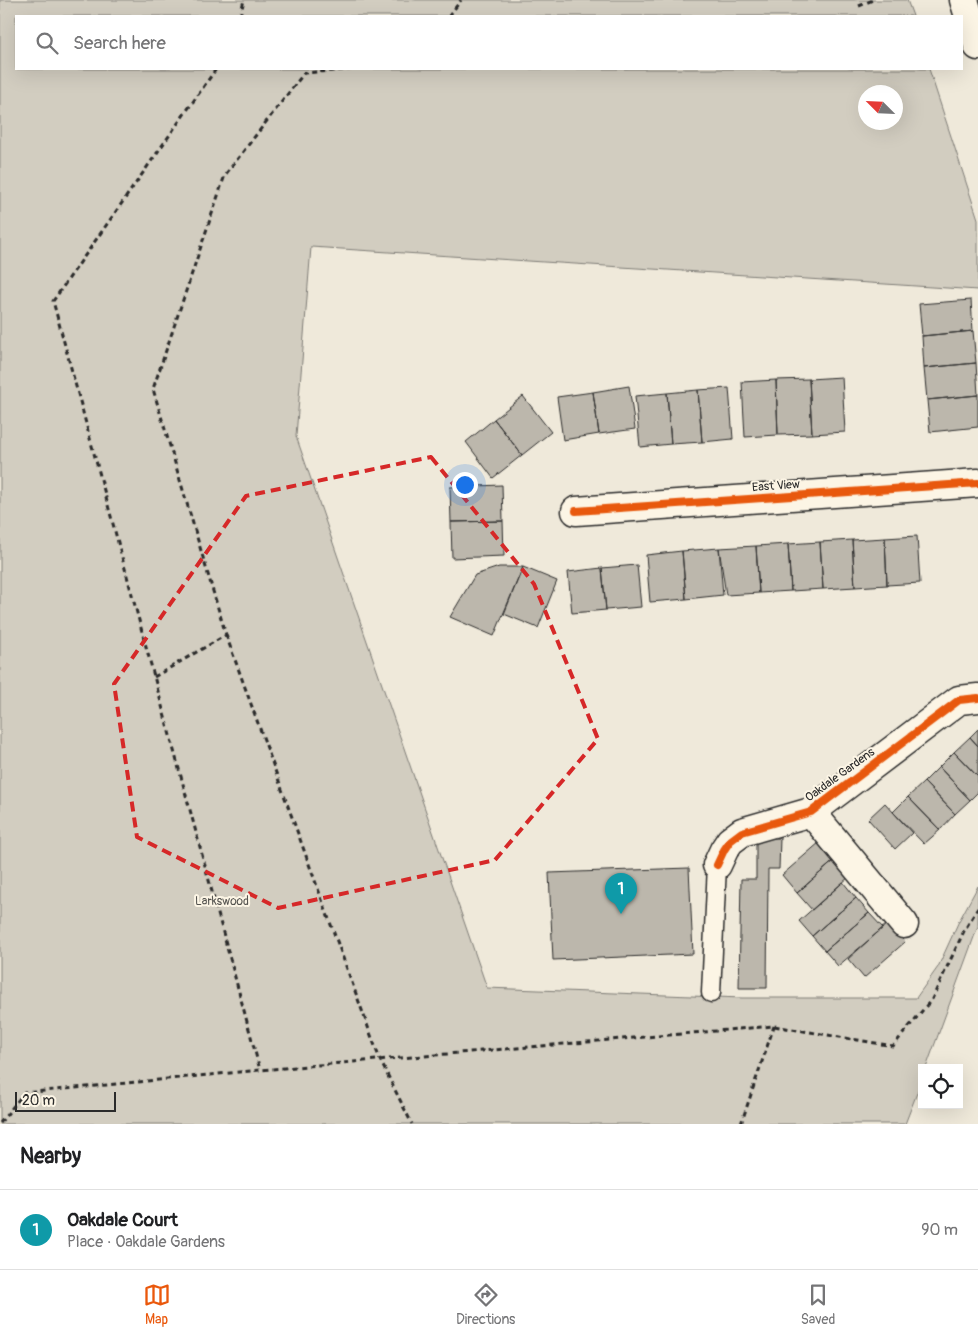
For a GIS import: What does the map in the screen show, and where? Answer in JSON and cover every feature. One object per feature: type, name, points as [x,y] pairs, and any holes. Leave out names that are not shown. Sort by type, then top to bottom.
[{"type":"street","points":[[964,0],[978,46]]},
{"type":"street","name":"East View","points":[[576,510],[978,483]]},
{"type":"street","name":"Oakdale Gardens","points":[[717,865],[730,841],[742,832],[811,812],[959,700],[978,698]]},
{"type":"street","name":"Oakdale Gardens","points":[[811,812],[904,924]]},
{"type":"lane","points":[[712,993],[717,865]]},
{"type":"path","points":[[240,15],[244,0]]},
{"type":"path","points":[[450,15],[462,0]]},
{"type":"path","points":[[859,6],[873,0]]},
{"type":"path","points":[[215,70],[53,301],[260,1070]]},
{"type":"path","points":[[344,70],[304,73],[225,175],[153,388],[226,635],[380,1060],[412,1124]]},
{"type":"path","points":[[154,677],[226,635]]},
{"type":"path","points":[[0,1123],[24,1093],[260,1070],[774,1026],[893,1046],[932,999],[964,931],[978,908]]},
{"type":"path","points":[[742,1124],[774,1026]]},
{"type":"highlighted area","points":[[431,457],[534,584],[598,739],[495,860],[278,908],[137,837],[114,684],[246,496]]},
{"type":"green space","name":"Larkswood","points":[[0,0],[907,0],[913,15],[15,15],[15,70],[929,70],[978,219],[978,290],[311,247],[296,436],[487,988],[742,998],[916,998],[938,967],[959,921],[978,886],[978,926],[927,1064],[918,1064],[918,1090],[905,1124],[0,1124]]},
{"type":"building","points":[[971,300],[973,331],[922,336],[919,304]]},
{"type":"building","points":[[973,331],[976,363],[924,368],[922,336]]},
{"type":"building","points":[[976,363],[978,395],[927,400],[924,368]]},
{"type":"building","points":[[842,377],[845,432],[812,434],[809,379]]},
{"type":"building","points":[[809,379],[812,434],[778,435],[776,380]]},
{"type":"building","points":[[776,380],[778,435],[745,437],[742,382]]},
{"type":"building","points":[[629,386],[635,429],[599,434],[593,392]]},
{"type":"building","points":[[729,388],[733,439],[702,442],[698,390]]},
{"type":"building","points":[[698,390],[702,442],[671,444],[667,393]]},
{"type":"building","points":[[593,392],[599,434],[563,440],[557,397]]},
{"type":"building","points":[[667,393],[671,444],[640,447],[635,396]]},
{"type":"building","points":[[978,395],[978,427],[930,432],[927,400]]},
{"type":"building","points":[[523,396],[551,432],[522,455],[494,419]]},
{"type":"building","points":[[494,419],[522,455],[493,478],[466,442]]},
{"type":"building","points":[[502,485],[503,521],[451,522],[450,487]]},
{"type":"building","points":[[503,521],[504,556],[452,558],[451,522]]},
{"type":"building","points":[[917,536],[920,583],[887,585],[885,538]]},
{"type":"building","points":[[885,538],[887,585],[855,587],[852,540]]},
{"type":"building","points":[[852,540],[855,587],[823,589],[820,542]]},
{"type":"building","points":[[820,542],[823,589],[791,591],[788,544]]},
{"type":"building","points":[[788,544],[791,591],[759,593],[756,546]]},
{"type":"building","points":[[756,546],[759,593],[726,595],[719,548]]},
{"type":"building","points":[[719,548],[723,595],[686,599],[682,551]]},
{"type":"building","points":[[682,551],[686,599],[650,602],[646,555]]},
{"type":"building","points":[[637,565],[641,607],[606,610],[602,568]]},
{"type":"building","points":[[499,567],[523,567],[494,636],[450,617],[475,575]]},
{"type":"building","points":[[523,567],[557,581],[538,628],[504,614]]},
{"type":"building","points":[[602,568],[606,610],[572,613],[568,572]]},
{"type":"building","points":[[978,729],[978,746],[970,737]]},
{"type":"building","points":[[970,737],[978,746],[978,777],[954,752]]},
{"type":"building","points":[[954,752],[978,777],[978,792],[970,800],[939,767]]},
{"type":"building","points":[[939,767],[970,800],[955,814],[924,782]]},
{"type":"building","points":[[924,782],[955,814],[940,830],[908,797]]},
{"type":"building","points":[[908,797],[940,830],[924,844],[893,812]]},
{"type":"building","points":[[885,803],[912,833],[895,849],[868,819]]},
{"type":"building","points":[[756,838],[780,838],[779,869],[768,869],[767,988],[739,988],[741,879],[756,879]]},
{"type":"building","points":[[820,842],[836,859],[797,893],[782,875]]},
{"type":"building","points":[[836,859],[850,876],[812,910],[797,893]]},
{"type":"building","points":[[689,868],[693,954],[553,960],[549,873]]},
{"type":"building","points":[[843,882],[856,898],[812,936],[799,921]]},
{"type":"building","points":[[856,898],[869,913],[825,951],[812,936]]},
{"type":"building","points":[[869,913],[883,928],[838,966],[825,951]]},
{"type":"building","points":[[888,923],[905,942],[864,978],[848,959]]},
{"type":"cycle path","points":[[576,511],[978,483]]},
{"type":"cycle path","points":[[717,865],[730,841],[742,832],[811,812],[959,700],[978,698]]},
{"type":"place","name":"Oakdale Court","points":[[621,914]]}]
